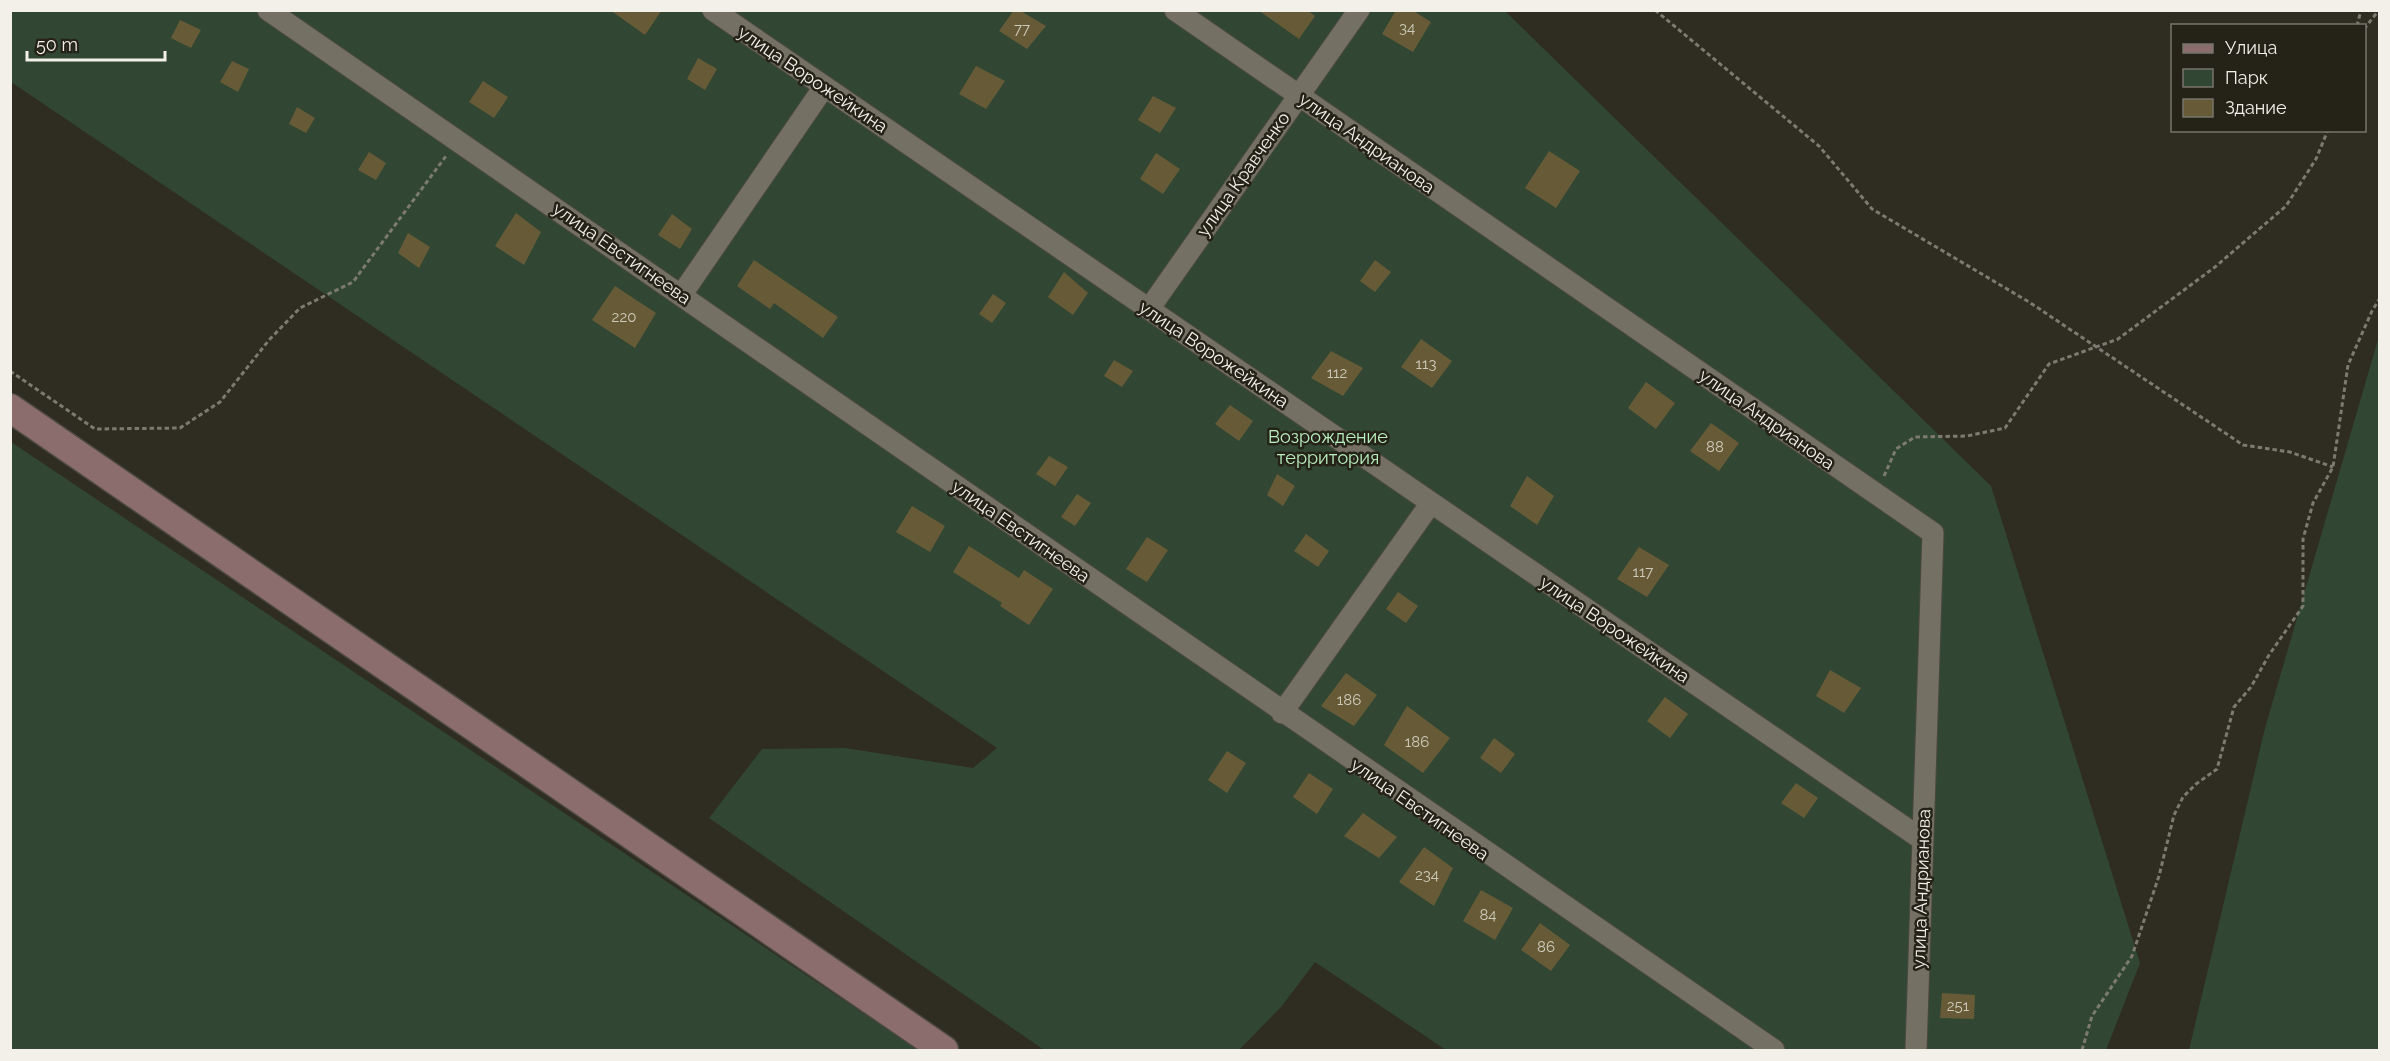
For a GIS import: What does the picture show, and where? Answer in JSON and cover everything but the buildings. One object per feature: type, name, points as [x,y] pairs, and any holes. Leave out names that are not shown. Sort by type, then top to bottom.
[{"type":"main road","points":[[10,408],[944,1050]]},
{"type":"street","name":"улица Евстигнеева","points":[[268,10],[682,294],[1282,713],[1774,1050]]},
{"type":"street","name":"улица Ворожейкина","points":[[713,10],[1923,840]]},
{"type":"street","name":"улица Андрианова","points":[[1175,10],[1933,533],[1916,1050]]},
{"type":"street","name":"улица Кравченко","points":[[1149,309],[1359,10]]},
{"type":"street","points":[[682,294],[824,87]]},
{"type":"street","points":[[1282,713],[1431,503]]},
{"type":"path","points":[[1655,10],[1819,146],[1872,209],[2029,302],[2243,445],[2290,452],[2333,467]]},
{"type":"path","points":[[2366,27],[2379,10]]},
{"type":"path","points":[[1875,494],[1896,450],[1916,437],[1967,436],[2005,429],[2049,364],[2118,339],[2215,267],[2286,206],[2316,159],[2327,132]]},
{"type":"path","points":[[10,371],[95,429],[180,428],[220,402],[268,340],[300,308],[353,282],[457,140]]},
{"type":"path","points":[[2082,1050],[2092,1016],[2132,956],[2159,876],[2174,815],[2183,797],[2217,769],[2234,707],[2251,687],[2303,606],[2303,539],[2313,503],[2333,467],[2348,365],[2379,298]]},
{"type":"green space","name":"Возрождение территория","points":[[11,10],[1505,11],[1991,486],[2140,963],[2106,1050],[1446,1050],[1315,962],[1281,1007],[1239,1050],[1044,1050],[709,818],[762,749],[845,748],[973,768],[997,748],[11,82]]},
{"type":"green space","points":[[2379,336],[2379,1050],[2189,1050],[2265,728]]},
{"type":"green space","points":[[11,442],[918,1050],[11,1050]]}]
